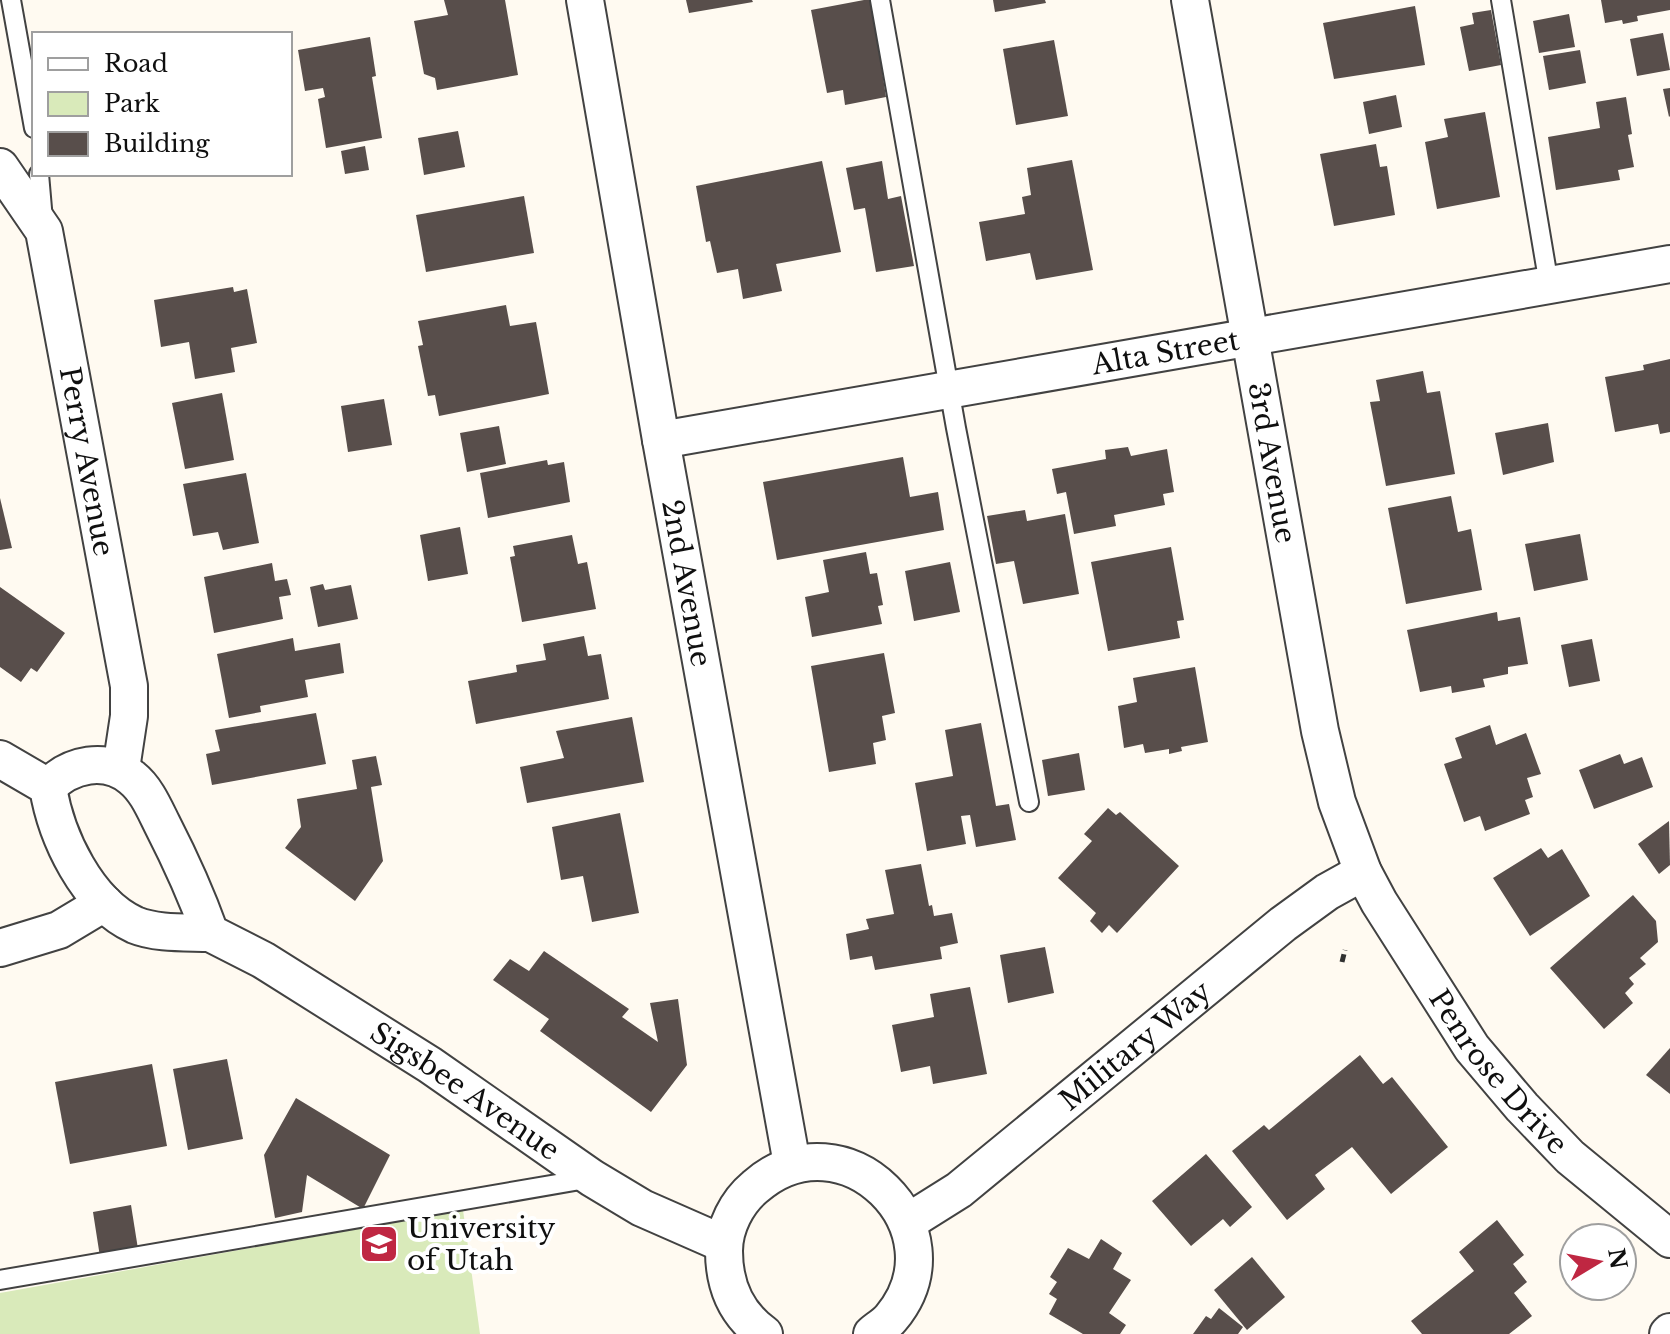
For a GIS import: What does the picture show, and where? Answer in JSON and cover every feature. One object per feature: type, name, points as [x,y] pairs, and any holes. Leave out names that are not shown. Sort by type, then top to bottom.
[{"type":"street","name":"2nd Avenue","points":[[585,0],[792,1164]]},
{"type":"street","name":"3rd Avenue","points":[[1190,0],[1320,731],[1337,802],[1363,872]]},
{"type":"street","name":"Perry Avenue","points":[[0,167],[44,231],[129,686],[129,716],[121,769]]},
{"type":"street","name":"Alta Street","points":[[661,440],[1670,264]]},
{"type":"street","points":[[0,759],[48,787],[61,775],[77,767],[107,765],[121,769],[135,780],[191,880],[210,933]]},
{"type":"street","name":"Sigsbee Avenue","points":[[48,787],[55,823],[65,845],[104,903],[135,925],[159,930],[210,933],[263,960],[430,1065],[592,1178],[642,1208],[724,1244]]},
{"type":"street","name":"Military Way","points":[[908,1222],[959,1190],[1283,924],[1327,892],[1363,872]]},
{"type":"street","name":"Penrose Drive","points":[[1363,872],[1384,911],[1472,1048],[1570,1157],[1670,1239]]},
{"type":"street","points":[[0,948],[59,930],[104,903]]},
{"type":"street","points":[[764,1334],[752,1325],[734,1301],[724,1274],[724,1244],[731,1218],[746,1194],[767,1176],[792,1164],[815,1161],[838,1163],[867,1175],[892,1195],[908,1222],[913,1256],[908,1289],[891,1319],[872,1334]]},
{"type":"lane","points":[[11,0],[32,117]]},
{"type":"lane","points":[[880,0],[949,390],[1029,802]]},
{"type":"lane","points":[[1501,0],[1549,285]]},
{"type":"lane","points":[[39,176],[44,231]]},
{"type":"lane","points":[[0,1280],[592,1178]]},
{"type":"path","points":[[1342,962],[1345,950]]},
{"type":"green space","name":"University of Utah","points":[[463,1210],[480,1334],[0,1334],[0,1293]]},
{"type":"building","points":[[444,0],[505,0],[518,75],[437,90],[435,78],[424,74],[414,21],[448,15]]},
{"type":"building","points":[[686,0],[752,0],[753,2],[689,13]]},
{"type":"building","points":[[873,0],[884,63],[881,64],[886,97],[845,105],[843,90],[827,93],[811,10]]},
{"type":"building","points":[[993,0],[1045,0],[1046,3],[995,12]]},
{"type":"building","points":[[1601,0],[1670,0],[1670,10],[1637,16],[1638,21],[1623,24],[1622,20],[1605,23]]},
{"type":"building","points":[[1415,6],[1425,65],[1334,79],[1323,23]]},
{"type":"building","points":[[1491,10],[1501,65],[1469,71],[1460,27],[1474,24],[1472,13]]},
{"type":"building","points":[[1569,14],[1575,47],[1539,53],[1533,21]]},
{"type":"building","points":[[1663,33],[1670,70],[1637,76],[1630,39]]},
{"type":"building","points":[[370,37],[376,76],[372,77],[382,138],[326,148],[318,99],[325,97],[323,88],[305,91],[298,50]]},
{"type":"building","points":[[1054,40],[1068,116],[1016,125],[1003,49]]},
{"type":"building","points":[[1580,50],[1586,83],[1549,90],[1543,56]]},
{"type":"building","points":[[1670,88],[1670,116],[1669,117],[1663,89]]},
{"type":"building","points":[[1396,95],[1402,127],[1369,134],[1363,102]]},
{"type":"building","points":[[1626,97],[1634,167],[1618,170],[1620,180],[1556,190],[1548,137],[1600,128],[1596,102]]},
{"type":"building","points":[[1485,112],[1500,197],[1437,209],[1425,142],[1448,137],[1444,119]]},
{"type":"building","points":[[458,131],[465,167],[424,175],[418,138]]},
{"type":"building","points":[[1376,144],[1380,167],[1387,166],[1395,215],[1334,226],[1320,154]]},
{"type":"building","points":[[365,146],[369,170],[345,174],[341,151]]},
{"type":"building","points":[[1072,160],[1093,270],[1036,280],[1030,253],[986,261],[979,222],[1025,214],[1022,197],[1031,195],[1027,168]]},
{"type":"building","points":[[822,161],[841,252],[776,264],[782,291],[743,299],[738,269],[717,273],[710,241],[706,242],[696,186]]},
{"type":"building","points":[[882,161],[888,199],[901,196],[914,266],[876,272],[865,208],[854,210],[846,168]]},
{"type":"building","points":[[524,196],[534,253],[426,272],[416,215]]},
{"type":"building","points":[[233,287],[234,292],[247,289],[257,343],[231,348],[235,372],[195,379],[189,342],[161,347],[154,300]]},
{"type":"building","points":[[506,305],[510,326],[536,322],[549,394],[439,416],[435,395],[428,396],[418,346],[423,345],[418,321]]},
{"type":"building","points":[[1670,359],[1670,432],[1660,434],[1658,424],[1615,432],[1605,377],[1644,370],[1643,365]]},
{"type":"building","points":[[1423,371],[1427,393],[1440,391],[1455,474],[1386,486],[1370,402],[1380,401],[1376,380]]},
{"type":"building","points":[[222,393],[234,460],[185,469],[172,403]]},
{"type":"building","points":[[384,399],[392,445],[348,452],[341,406]]},
{"type":"building","points":[[1548,423],[1554,462],[1503,475],[1495,433]]},
{"type":"building","points":[[499,426],[506,464],[467,472],[460,433]]},
{"type":"building","points":[[1128,447],[1131,456],[1167,449],[1174,492],[1163,494],[1165,505],[1114,515],[1116,526],[1074,534],[1066,492],[1057,494],[1052,469],[1106,459],[1105,450]]},
{"type":"building","points":[[903,457],[910,497],[938,492],[944,530],[777,560],[763,482]]},
{"type":"building","points":[[547,460],[548,465],[564,462],[570,502],[488,518],[480,473]]},
{"type":"building","points":[[246,473],[259,543],[223,550],[218,532],[193,536],[183,484]]},
{"type":"building","points":[[1451,496],[1458,532],[1471,529],[1482,590],[1406,604],[1388,508]]},
{"type":"building","points":[[0,498],[12,548],[0,550]]},
{"type":"building","points":[[1025,510],[1027,521],[1065,514],[1079,594],[1023,604],[1014,561],[996,564],[987,516]]},
{"type":"building","points":[[460,527],[468,574],[428,581],[420,535]]},
{"type":"building","points":[[1580,534],[1588,580],[1534,591],[1525,544]]},
{"type":"building","points":[[572,535],[578,564],[587,562],[596,609],[522,622],[510,557],[515,556],[513,546]]},
{"type":"building","points":[[1171,547],[1184,620],[1177,621],[1180,638],[1108,651],[1091,562]]},
{"type":"building","points":[[866,552],[870,574],[877,573],[883,605],[878,606],[882,624],[812,637],[805,597],[829,592],[823,560]]},
{"type":"building","points":[[950,562],[960,612],[914,621],[905,571]]},
{"type":"building","points":[[272,563],[275,581],[287,579],[291,595],[279,597],[283,619],[214,633],[204,577]]},
{"type":"building","points":[[323,584],[325,590],[351,585],[358,619],[318,627],[310,587]]},
{"type":"building","points":[[0,587],[65,633],[37,672],[31,668],[21,682],[0,667]]},
{"type":"building","points":[[1497,612],[1498,621],[1520,617],[1528,664],[1508,667],[1508,674],[1483,679],[1485,687],[1452,693],[1451,686],[1420,692],[1407,630]]},
{"type":"building","points":[[584,636],[588,656],[601,654],[609,699],[476,724],[468,681],[517,672],[516,665],[546,660],[543,644]]},
{"type":"building","points":[[293,638],[295,651],[340,643],[344,673],[305,680],[308,697],[260,706],[261,712],[229,718],[217,654]]},
{"type":"building","points":[[1592,639],[1600,681],[1569,687],[1561,645]]},
{"type":"building","points":[[884,653],[895,713],[882,716],[886,740],[873,743],[876,764],[829,772],[811,666]]},
{"type":"building","points":[[1195,667],[1208,742],[1181,747],[1182,751],[1169,754],[1169,749],[1145,753],[1143,744],[1124,748],[1118,706],[1137,702],[1133,678]]},
{"type":"building","points":[[316,713],[326,764],[212,785],[206,754],[220,751],[215,730]]},
{"type":"building","points":[[632,717],[644,782],[527,803],[520,767],[564,758],[556,731]]},
{"type":"building","points":[[981,723],[996,806],[1009,804],[1016,840],[976,847],[970,815],[961,816],[966,844],[927,851],[915,783],[953,776],[945,730]]},
{"type":"building","points":[[1490,725],[1496,745],[1526,733],[1541,774],[1527,778],[1533,797],[1525,800],[1530,814],[1485,831],[1480,816],[1464,822],[1444,764],[1462,758],[1455,738]]},
{"type":"building","points":[[1079,753],[1085,790],[1048,796],[1042,760]]},
{"type":"building","points":[[1620,754],[1624,764],[1642,757],[1653,787],[1594,809],[1579,770]]},
{"type":"building","points":[[376,756],[382,785],[371,787],[383,861],[355,901],[285,848],[301,827],[297,799],[357,789],[352,760]]},
{"type":"building","points":[[1108,808],[1116,815],[1120,812],[1179,866],[1117,933],[1109,925],[1102,933],[1090,921],[1096,913],[1058,878],[1092,841],[1084,834]]},
{"type":"building","points":[[620,813],[639,913],[592,922],[583,876],[561,880],[552,827]]},
{"type":"building","points":[[1669,821],[1670,865],[1659,874],[1638,844]]},
{"type":"building","points":[[1541,848],[1548,858],[1562,849],[1590,896],[1530,936],[1493,878]]},
{"type":"building","points":[[921,864],[929,906],[932,905],[934,916],[952,913],[958,943],[940,947],[942,959],[875,970],[872,956],[850,960],[846,934],[869,929],[866,919],[894,914],[885,870]]},
{"type":"building","points":[[1633,895],[1656,921],[1658,942],[1640,958],[1646,964],[1629,978],[1634,984],[1625,993],[1633,1003],[1604,1029],[1550,968]]},
{"type":"building","points":[[1045,947],[1054,993],[1008,1003],[1000,955]]},
{"type":"building","points":[[544,951],[629,1009],[622,1017],[658,1042],[650,1003],[678,999],[687,1065],[651,1112],[540,1031],[549,1019],[493,980],[510,959],[529,971]]},
{"type":"building","points":[[970,987],[987,1074],[933,1084],[930,1066],[901,1072],[892,1025],[934,1017],[930,994]]},
{"type":"building","points":[[1670,1048],[1670,1094],[1646,1075]]},
{"type":"building","points":[[1360,1055],[1383,1084],[1392,1077],[1448,1147],[1391,1194],[1352,1147],[1315,1175],[1325,1189],[1287,1220],[1232,1151],[1264,1125],[1269,1130]]},
{"type":"building","points":[[227,1059],[243,1139],[188,1150],[173,1069]]},
{"type":"building","points":[[152,1064],[167,1146],[70,1164],[55,1082]]},
{"type":"building","points":[[296,1098],[390,1155],[363,1209],[307,1175],[302,1212],[275,1218],[264,1155]]},
{"type":"building","points":[[1206,1154],[1252,1207],[1230,1227],[1223,1219],[1191,1246],[1152,1201]]},
{"type":"building","points":[[131,1205],[138,1249],[100,1257],[93,1212]]},
{"type":"building","points":[[1497,1220],[1524,1255],[1513,1264],[1527,1282],[1514,1293],[1532,1316],[1509,1334],[1422,1334],[1411,1321],[1474,1271],[1459,1252]]},
{"type":"building","points":[[1101,1239],[1122,1253],[1113,1269],[1131,1280],[1109,1313],[1126,1325],[1120,1334],[1083,1334],[1049,1314],[1057,1299],[1049,1294],[1057,1282],[1050,1277],[1068,1248],[1089,1259]]},
{"type":"building","points":[[1252,1257],[1285,1297],[1247,1330],[1214,1290]]},
{"type":"building","points":[[1219,1308],[1243,1327],[1238,1334],[1193,1334],[1206,1316],[1211,1319]]},
{"type":"place","name":"University of Utah","points":[[379,1244]]}]
